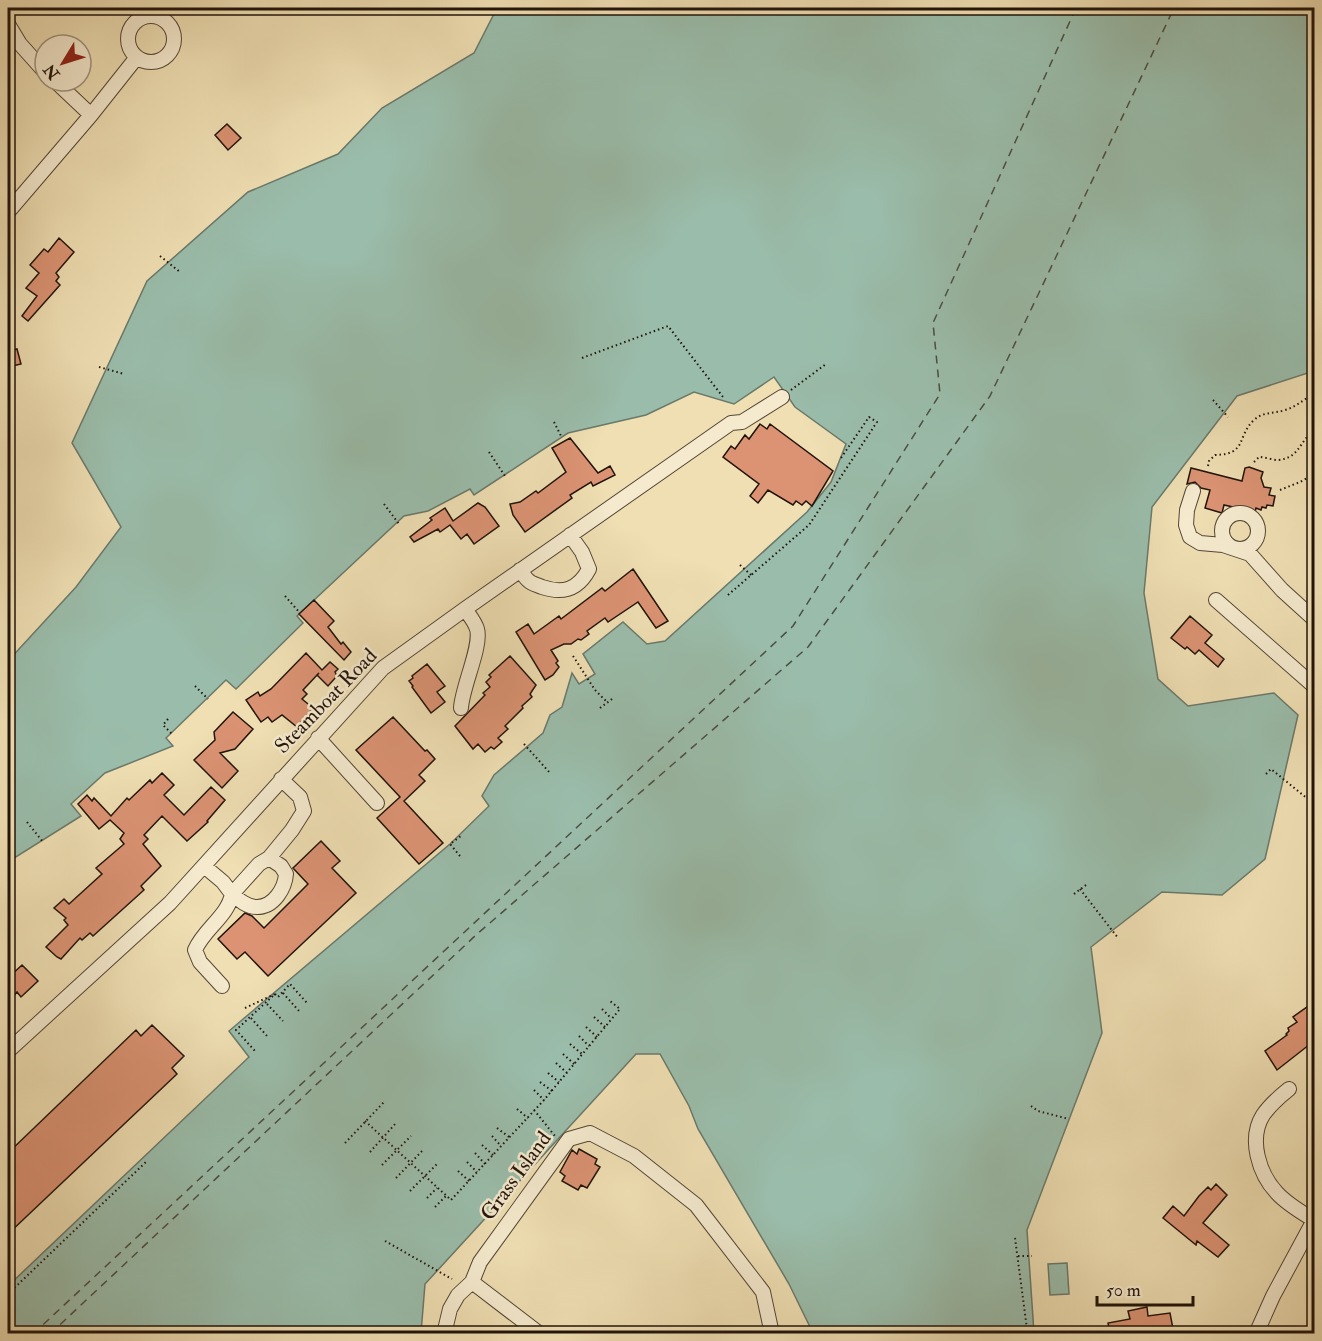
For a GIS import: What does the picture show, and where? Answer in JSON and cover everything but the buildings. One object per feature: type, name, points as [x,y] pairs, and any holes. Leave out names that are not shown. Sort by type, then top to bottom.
[{"type":"street","points":[[8,24],[20,44],[33,59]]},
{"type":"street","points":[[8,212],[137,57]]},
{"type":"street","points":[[68,93],[91,115]]},
{"type":"street","name":"Steamboat Road","points":[[8,1051],[144,928],[204,866],[281,778],[383,668],[731,423],[742,422],[782,398]]},
{"type":"street","points":[[1193,491],[1187,510],[1186,525],[1190,537],[1200,543],[1233,548],[1250,554],[1287,596],[1314,619]]},
{"type":"street","points":[[520,570],[530,582],[538,585],[564,591],[573,588],[584,580],[589,569],[582,552],[570,535]]},
{"type":"street","points":[[1216,600],[1314,686]]},
{"type":"street","points":[[461,708],[478,630],[465,609]]},
{"type":"street","points":[[318,738],[377,803]]},
{"type":"street","points":[[222,986],[200,962],[195,950],[200,938],[230,905],[232,894],[258,864],[269,858],[304,812],[300,797],[281,778]]},
{"type":"street","points":[[204,866],[245,904],[258,907],[267,904],[280,894],[286,881],[286,874],[269,858]]},
{"type":"street","points":[[1256,1334],[1273,1296],[1314,1220],[1275,1192],[1257,1156],[1258,1127],[1262,1116],[1274,1101],[1289,1089]]},
{"type":"street","name":"Grass Island","points":[[444,1334],[447,1316],[453,1303],[472,1282],[480,1262],[569,1139],[590,1133],[633,1156],[696,1205],[763,1292],[772,1334]]},
{"type":"street","points":[[472,1282],[540,1334]]},
{"type":"path","points":[[160,256],[180,272]]},
{"type":"path","points":[[582,358],[668,326],[723,397]]},
{"type":"path","points":[[782,398],[826,364]]},
{"type":"path","points":[[99,367],[124,375]]},
{"type":"path","points":[[1208,466],[1209,460],[1215,455],[1228,455],[1233,452],[1250,424],[1259,417],[1269,412],[1286,410],[1314,394]]},
{"type":"path","points":[[1213,400],[1228,417]]},
{"type":"path","points":[[728,596],[809,525],[877,422],[869,417],[841,458]]},
{"type":"path","points":[[554,422],[562,438]]},
{"type":"path","points":[[1254,462],[1259,457],[1274,460],[1291,457],[1307,436],[1314,431]]},
{"type":"path","points":[[489,452],[506,476]]},
{"type":"path","points":[[1280,490],[1314,474]]},
{"type":"path","points":[[384,504],[399,524]]},
{"type":"path","points":[[740,565],[752,576]]},
{"type":"path","points":[[285,596],[300,613]]},
{"type":"path","points":[[573,656],[595,690],[607,702]]},
{"type":"path","points":[[195,686],[208,699]]},
{"type":"path","points":[[600,708],[612,699]]},
{"type":"path","points":[[168,719],[163,725],[172,734]]},
{"type":"path","points":[[524,744],[550,774]]},
{"type":"path","points":[[1266,774],[1271,769],[1314,804]]},
{"type":"path","points":[[27,822],[43,842]]},
{"type":"path","points":[[460,856],[450,844],[461,836]]},
{"type":"path","points":[[1074,894],[1086,885]]},
{"type":"path","points":[[1080,889],[1118,938]]},
{"type":"path","points":[[245,1008],[275,994],[278,997],[290,984],[307,1003]]},
{"type":"path","points":[[283,993],[299,1011]]},
{"type":"path","points":[[255,1051],[236,1030],[275,994]]},
{"type":"path","points":[[365,1121],[451,1200],[552,1091],[620,1009],[610,1001]]},
{"type":"path","points":[[266,1003],[283,1022]]},
{"type":"path","points":[[602,1010],[612,1019]]},
{"type":"path","points":[[251,1017],[267,1036]]},
{"type":"path","points":[[594,1017],[605,1027]]},
{"type":"path","points":[[586,1027],[597,1036]]},
{"type":"path","points":[[579,1036],[590,1046]]},
{"type":"path","points":[[570,1044],[582,1054]]},
{"type":"path","points":[[563,1054],[574,1064]]},
{"type":"path","points":[[556,1063],[567,1073]]},
{"type":"path","points":[[548,1073],[559,1082]]},
{"type":"path","points":[[540,1082],[552,1091]]},
{"type":"path","points":[[534,1090],[544,1100]]},
{"type":"path","points":[[345,1143],[385,1101]]},
{"type":"path","points":[[1031,1106],[1038,1111],[1069,1119]]},
{"type":"path","points":[[517,1109],[528,1118]]},
{"type":"path","points":[[534,1110],[557,1139]]},
{"type":"path","points":[[370,1152],[396,1123]]},
{"type":"path","points":[[497,1128],[510,1137]]},
{"type":"path","points":[[382,1164],[411,1136]]},
{"type":"path","points":[[492,1136],[501,1146]]},
{"type":"path","points":[[482,1145],[493,1155]]},
{"type":"path","points":[[396,1178],[424,1149]]},
{"type":"path","points":[[475,1153],[485,1164]]},
{"type":"path","points":[[8,1294],[147,1161]]},
{"type":"path","points":[[410,1191],[438,1162]]},
{"type":"path","points":[[467,1162],[477,1172]]},
{"type":"path","points":[[458,1171],[469,1181]]},
{"type":"path","points":[[427,1198],[437,1188]]},
{"type":"path","points":[[435,1207],[446,1196]]},
{"type":"path","points":[[1016,1238],[1027,1329]]},
{"type":"path","points":[[385,1241],[452,1279]]},
{"type":"path","points":[[1018,1256],[1032,1256]]},
{"type":"shaded area","points":[[497,8],[1314,8],[1314,371],[1237,396],[1152,507],[1144,593],[1158,679],[1188,706],[1274,693],[1298,715],[1265,859],[1222,895],[1162,892],[1091,947],[1102,1033],[1027,1230],[1034,1333],[813,1333],[789,1284],[698,1129],[689,1106],[660,1054],[636,1054],[425,1284],[421,1333],[8,1333],[8,1286],[249,1057],[229,1031],[450,844],[489,806],[482,796],[494,775],[543,733],[550,715],[562,707],[572,673],[579,684],[595,674],[583,654],[623,622],[647,644],[665,641],[807,512],[831,482],[846,444],[795,407],[774,377],[734,404],[694,392],[646,415],[568,433],[474,495],[470,489],[428,511],[404,516],[297,616],[303,623],[236,689],[226,680],[166,738],[173,746],[105,773],[71,804],[81,816],[8,862],[8,661],[76,587],[121,527],[72,443],[147,281],[248,192],[338,154],[382,108],[474,53]]},
{"type":"shaded area","points":[[1067,1263],[1069,1294],[1050,1295],[1048,1264]]},
{"type":"ferry route","points":[[33,1334],[793,626],[940,394],[933,323],[1076,8]]},
{"type":"ferry route","points":[[50,1334],[476,935],[808,647],[990,396],[1174,8]]}]
